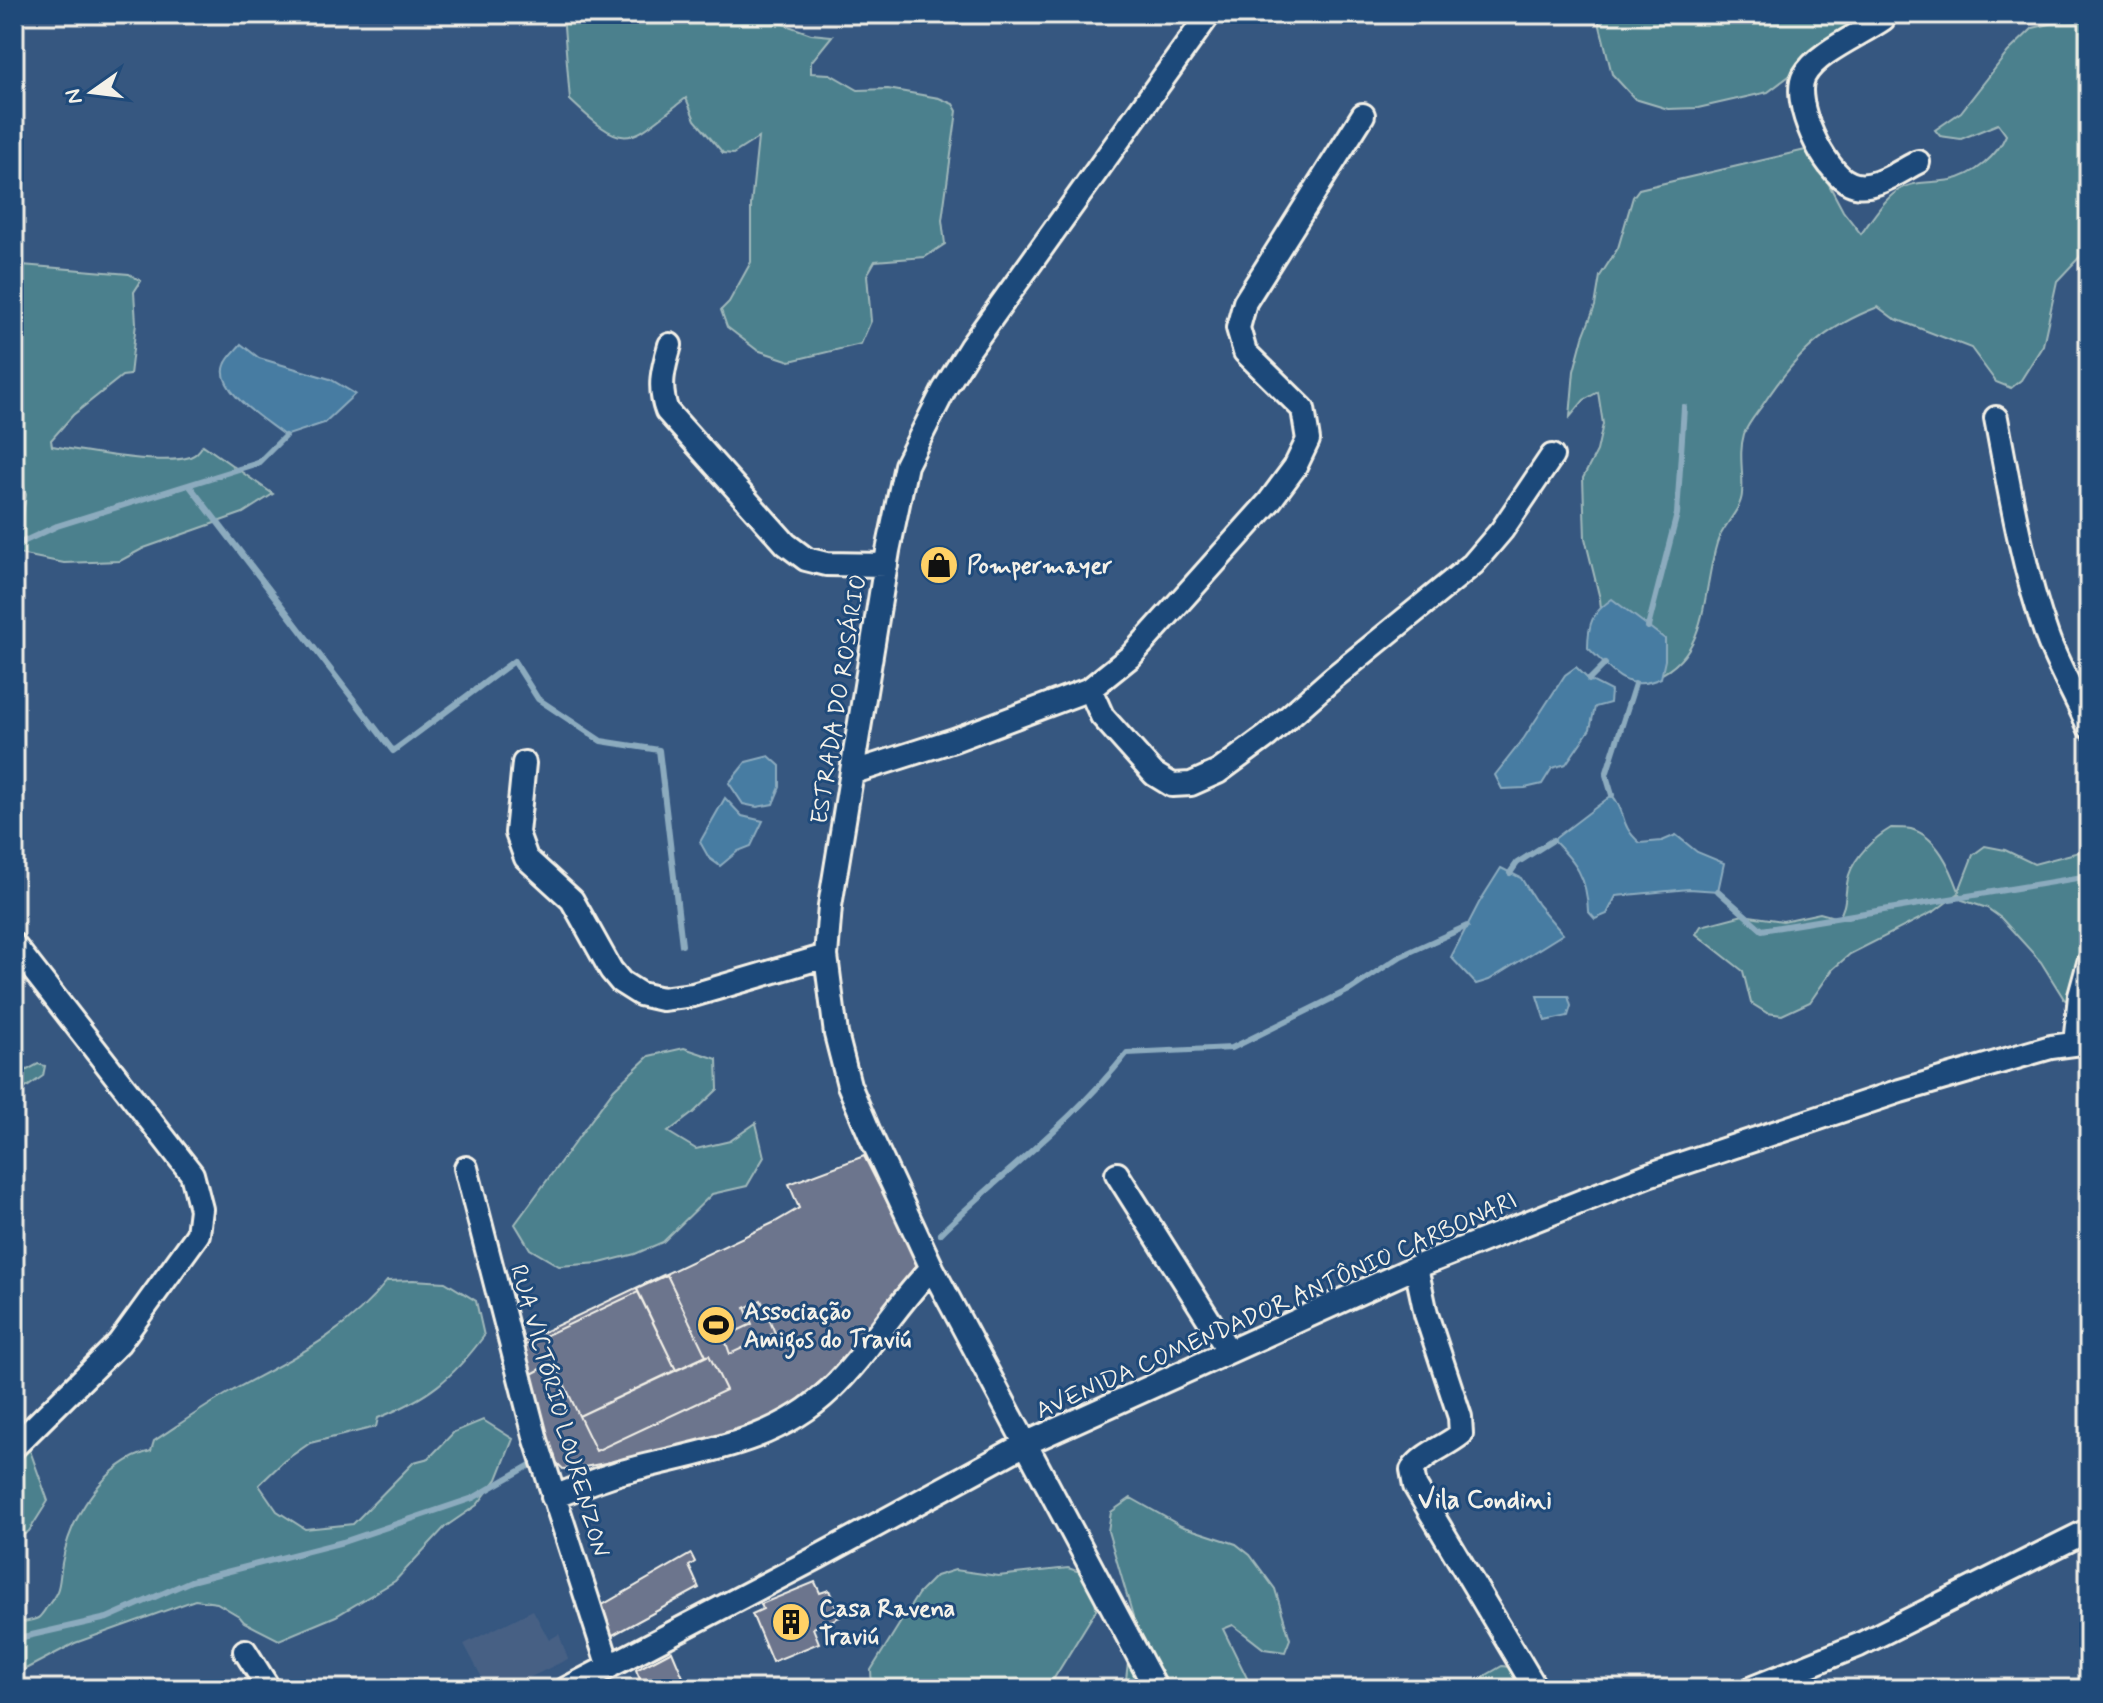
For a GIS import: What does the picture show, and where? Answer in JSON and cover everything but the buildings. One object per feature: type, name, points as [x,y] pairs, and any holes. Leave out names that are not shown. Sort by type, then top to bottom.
[{"type":"street","name":"ESTRADA DO ROSÁRIO","points":[[1156,1689],[932,1268],[871,1137],[849,1085],[836,1034],[826,956],[830,906],[886,565],[906,465],[944,390],[970,348],[1209,14]]},
{"type":"street","points":[[1885,14],[1883,19],[1860,35],[1814,61],[1802,79],[1800,103],[1816,143],[1837,173],[1850,184],[1866,186],[1918,162]]},
{"type":"street","points":[[854,772],[954,740],[1090,689],[1131,656],[1269,502],[1295,467],[1308,440],[1303,409],[1245,352],[1238,328],[1245,302],[1363,115]]},
{"type":"street","points":[[670,345],[661,380],[667,411],[786,544],[806,559],[826,564],[886,565]]},
{"type":"street","points":[[1996,418],[2021,550],[2036,604],[2048,641],[2089,727]]},
{"type":"street","points":[[1090,689],[1102,716],[1154,774],[1172,785],[1191,784],[1218,772],[1267,736],[1473,564],[1502,530],[1552,456]]},
{"type":"street","points":[[524,763],[517,833],[526,858],[572,900],[611,970],[621,982],[640,994],[662,999],[693,995],[826,956]]},
{"type":"street","points":[[14,945],[192,1174],[201,1209],[198,1234],[119,1343],[14,1447]]},
{"type":"street","points":[[2082,1043],[2080,996],[2089,963]]},
{"type":"street","name":"AVENIDA COMENDADOR ANTÔNIO CARBONARI","points":[[566,1689],[804,1565],[1027,1443],[1416,1267],[1648,1175],[1900,1091],[2051,1047],[2082,1043]]},
{"type":"street","name":"RUA VICTÓRIO LOURENZON","points":[[466,1168],[536,1440],[609,1667]]},
{"type":"street","points":[[1117,1174],[1228,1350]]},
{"type":"street","points":[[1416,1267],[1426,1314],[1460,1417],[1461,1434],[1419,1459],[1412,1470],[1415,1486],[1536,1689]]},
{"type":"street","points":[[553,1497],[621,1472],[720,1450],[762,1435],[800,1414],[831,1390],[932,1268]]},
{"type":"street","points":[[1750,1689],[1859,1645],[2089,1530]]},
{"type":"street","points":[[245,1651],[269,1689]]},
{"type":"shaded area","points":[[241,344],[259,358],[330,379],[355,394],[324,423],[285,436],[244,405],[228,385],[224,375],[225,365]]},
{"type":"shaded area","points":[[1612,599],[1665,639],[1661,678],[1649,682],[1629,682],[1613,672],[1588,648],[1592,619]]},
{"type":"shaded area","points":[[1576,667],[1589,680],[1611,691],[1610,703],[1595,707],[1590,729],[1566,764],[1552,768],[1542,784],[1502,789],[1495,775],[1524,738],[1565,675]]},
{"type":"shaded area","points":[[769,756],[780,766],[780,787],[773,804],[757,807],[743,804],[729,783],[746,762]]},
{"type":"shaded area","points":[[1612,795],[1629,830],[1640,843],[1662,841],[1676,835],[1697,852],[1724,863],[1718,891],[1689,889],[1616,896],[1607,914],[1595,919],[1588,911],[1579,871],[1553,840]]},
{"type":"shaded area","points":[[725,798],[742,816],[763,821],[751,846],[738,851],[720,866],[709,858],[700,842]]},
{"type":"shaded area","points":[[1501,868],[1521,878],[1538,905],[1563,934],[1489,980],[1476,984],[1451,957]]},
{"type":"shaded area","points":[[1537,996],[1568,996],[1571,1006],[1568,1016],[1545,1021]]},
{"type":"shaded area","points":[[533,1610],[549,1640],[559,1634],[568,1659],[506,1689],[488,1689],[464,1644]]},
{"type":"green space","points":[[563,14],[755,14],[811,34],[832,36],[811,62],[811,73],[830,74],[858,90],[888,89],[939,98],[953,104],[957,111],[942,220],[945,244],[925,257],[875,261],[867,275],[871,321],[861,344],[790,361],[757,350],[727,327],[721,310],[729,302],[751,262],[751,205],[758,138],[733,154],[723,153],[695,120],[686,98],[640,132],[629,136],[605,129],[570,100]]},
{"type":"green space","points":[[1597,14],[1863,14],[1850,30],[1768,92],[1698,108],[1668,109],[1635,99],[1612,74]]},
{"type":"green space","points":[[2067,20],[2089,23],[2089,247],[2057,281],[2043,345],[2021,380],[2011,388],[1996,382],[1971,348],[1893,318],[1878,307],[1841,324],[1812,345],[1776,386],[1744,434],[1741,500],[1717,543],[1700,624],[1693,642],[1668,671],[1648,680],[1603,631],[1600,599],[1585,538],[1583,478],[1597,451],[1603,424],[1598,392],[1584,400],[1570,417],[1574,371],[1595,306],[1600,276],[1618,248],[1633,197],[1639,189],[1810,149],[1843,211],[1861,234],[1883,204],[1899,190],[1913,184],[1960,177],[1977,169],[1991,157],[2006,135],[1998,124],[1961,139],[1940,136],[1935,130],[1961,112],[2008,52],[2033,28]]},
{"type":"green space","points":[[14,258],[22,265],[129,274],[141,281],[134,292],[136,323],[130,375],[122,376],[73,415],[51,440],[52,446],[161,460],[190,457],[203,445],[273,494],[243,513],[144,548],[120,561],[64,563],[14,553],[14,536],[21,527],[26,495],[14,446]]},
{"type":"green space","points":[[1891,828],[1911,829],[1936,846],[1959,891],[1973,855],[1985,846],[2005,850],[2034,864],[2079,852],[2089,855],[2089,962],[2085,1013],[2064,999],[2041,962],[2001,918],[1987,908],[1962,900],[1959,893],[1935,911],[1850,954],[1833,969],[1810,1002],[1782,1015],[1767,1013],[1751,1003],[1743,971],[1696,934],[1701,926],[1743,915],[1783,921],[1820,913],[1838,918],[1849,875],[1860,854]]},
{"type":"green space","points":[[684,1048],[717,1059],[718,1089],[668,1132],[696,1149],[730,1141],[756,1123],[764,1157],[747,1186],[712,1194],[663,1242],[635,1254],[600,1263],[559,1266],[530,1249],[515,1224],[614,1089],[649,1056]]},
{"type":"green space","points":[[38,1064],[45,1066],[43,1076],[14,1096],[14,1077]]},
{"type":"green space","points":[[387,1281],[445,1282],[476,1301],[484,1336],[450,1376],[425,1395],[378,1418],[376,1427],[310,1443],[284,1461],[259,1485],[277,1511],[305,1529],[353,1524],[414,1462],[429,1458],[454,1432],[483,1420],[513,1439],[497,1479],[477,1505],[445,1527],[395,1581],[336,1616],[279,1640],[244,1622],[217,1603],[195,1600],[75,1643],[14,1675],[14,1624],[38,1618],[55,1596],[66,1545],[73,1528],[92,1494],[105,1479],[134,1457],[151,1451],[154,1441],[202,1409],[335,1331],[371,1300]]},
{"type":"green space","points":[[18,1417],[48,1501],[29,1531],[14,1541],[14,1419]]},
{"type":"green space","points":[[1131,1498],[1181,1526],[1236,1544],[1250,1555],[1275,1589],[1290,1639],[1285,1652],[1264,1649],[1233,1625],[1223,1629],[1247,1678],[1248,1689],[1125,1689],[1133,1616],[1108,1531],[1111,1512]]},
{"type":"green space","points":[[1068,1568],[1080,1572],[1095,1587],[1096,1610],[1053,1680],[1051,1689],[872,1689],[871,1670],[918,1594],[936,1576],[955,1570],[998,1576]]},
{"type":"green space","points":[[1502,1666],[1522,1669],[1539,1689],[1474,1689],[1483,1677]]},
{"type":"waterway","points":[[1648,627],[1677,514],[1684,407]]},
{"type":"waterway","points":[[14,546],[57,526],[258,463],[285,436]]},
{"type":"waterway","points":[[189,485],[393,751],[514,661],[538,699],[601,741],[659,750],[682,945]]},
{"type":"waterway","points":[[1589,680],[1605,664]]},
{"type":"waterway","points":[[1612,795],[1606,775],[1635,684]]},
{"type":"waterway","points":[[1510,873],[1517,863],[1553,840]]},
{"type":"waterway","points":[[1718,891],[1762,930],[2089,876]]},
{"type":"waterway","points":[[940,1234],[1084,1102],[1127,1053],[1232,1048],[1351,989],[1401,956],[1467,926]]},
{"type":"waterway","points":[[14,1639],[107,1618],[191,1581],[343,1542],[473,1498],[539,1460]]},
{"type":"place","name":"Pompermayer","points":[[939,565]]},
{"type":"place","name":"Associação Amigos do Traviú","points":[[716,1325]]},
{"type":"place","name":"Casa Ravena Traviú","points":[[791,1622]]},
{"type":"district","name":"Vila Condini","points":[[1485,1499]]}]
